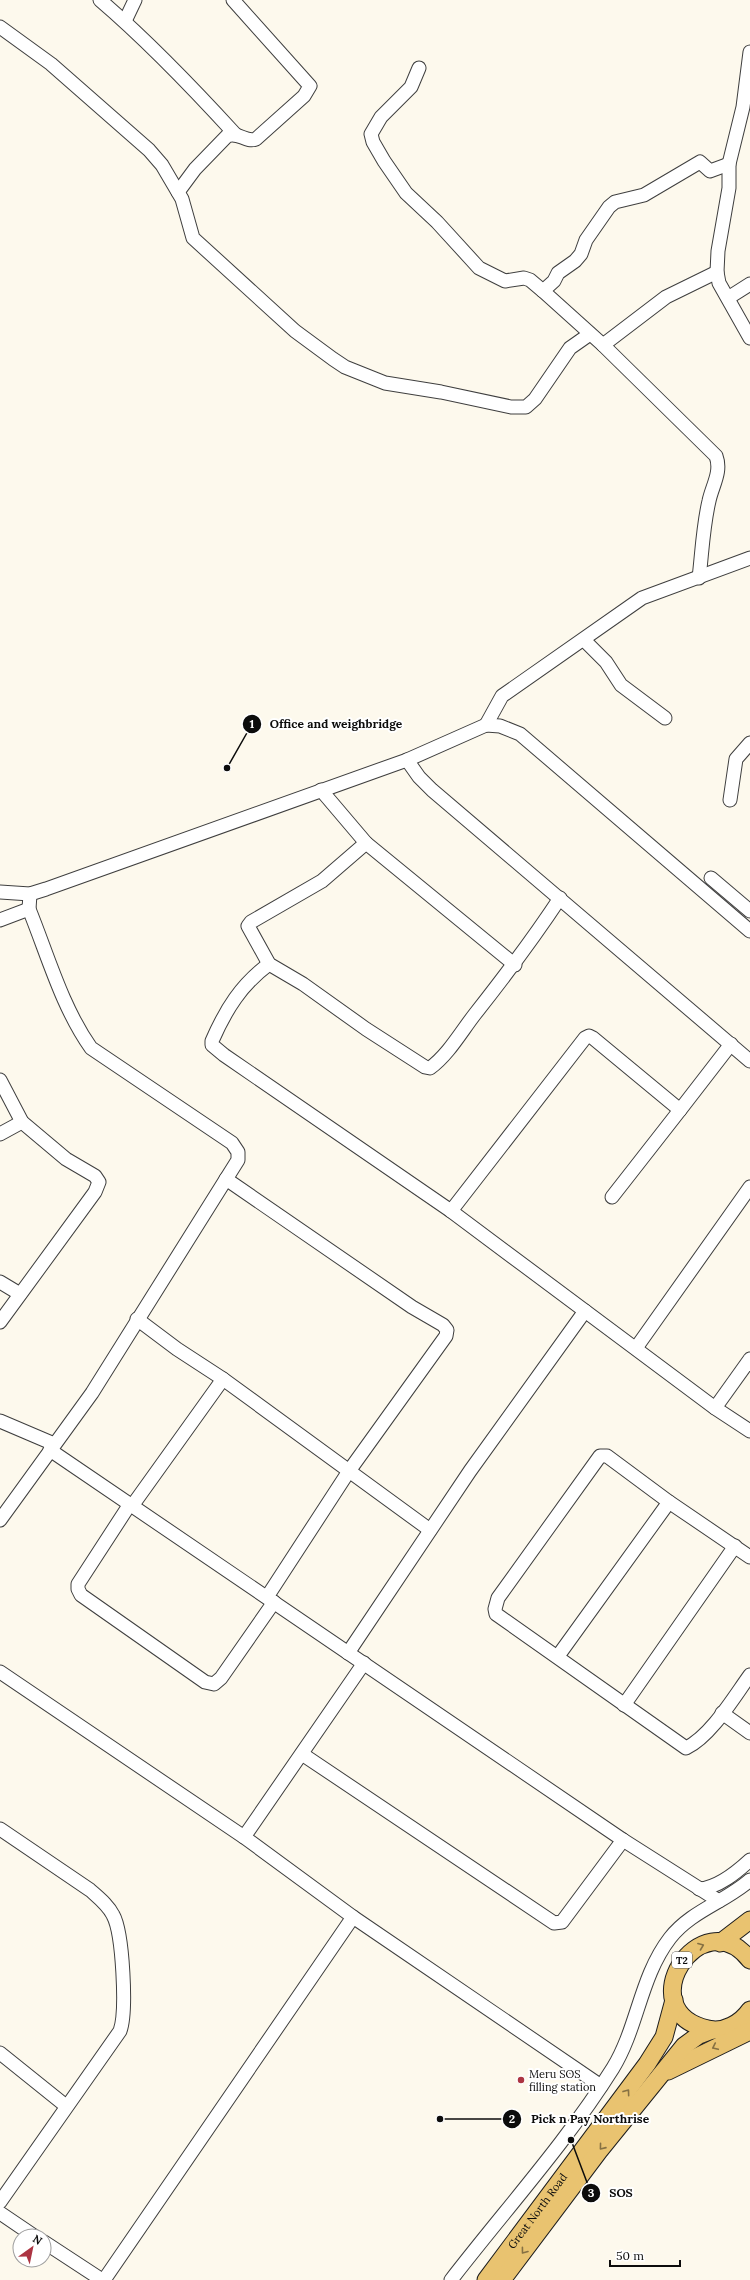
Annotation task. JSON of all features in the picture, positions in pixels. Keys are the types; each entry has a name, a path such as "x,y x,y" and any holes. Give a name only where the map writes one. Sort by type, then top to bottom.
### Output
{"main road":[{"name":"T2","path":"674,2000 673,1981 680,1962 689,1953 700,1946 720,1942 750,1920"},
{"path":"720,1942 736,1948 750,1960"},
{"path":"674,2000 686,2019 698,2026 712,2030"},
{"name":"Great North Road","path":"486,2280 647,2064 664,2037 674,2000"},
{"path":"662,2074 748,2019"},
{"name":"Great North Road","path":"502,2280 599,2151 684,2046 699,2035 748,2019"}],"street":[{"path":"100,0 125,21 234,134 252,140 256,139 304,96 310,86 233,0"},
{"path":"125,21 135,0"},
{"path":"0,28 57,69 149,150 162,165 178,192 187,214 189,229 193,238 202,248 316,348 345,367 385,383 441,392 511,407 526,407 535,399 570,348 590,334"},
{"path":"750,52 747,105 729,164 729,188 718,251 717,272 719,283 750,338"},
{"path":"419,68 411,87 382,117 373,130 373,142 406,194 437,222 479,268 505,281 524,278 530,280 603,345 716,456 719,464 718,472 708,502 699,578"},
{"path":"178,192 195,169 225,138 234,134"},
{"path":"543,291 554,281 558,273 575,261 581,254 586,240 609,207 615,202 644,195 700,162 710,170 729,164"},
{"path":"603,345 666,297 717,272"},
{"path":"728,298 750,284"},
{"path":"486,725 502,696 642,598 750,558"},
{"path":"584,640 606,662 621,685 665,718"},
{"path":"0,892 30,894 407,760 486,725 500,726 520,734 750,931"},
{"path":"730,800 736,759 750,743"},
{"path":"407,760 419,777 432,790 750,1061"},
{"path":"321,790 366,843 515,965"},
{"path":"366,843 322,881 251,922 248,926 269,964 303,984 379,1038 425,1068 430,1068 449,1048 515,965 560,898"},
{"path":"711,878 750,911"},
{"path":"0,1520 92,1393 238,1160 238,1152 232,1143 91,1048 78,1030 67,1006 29,909 30,894"},
{"path":"723,909 733,896"},
{"path":"0,920 29,909"},
{"path":"269,964 240,990 226,1011 212,1041 212,1045 224,1055 450,1211 715,1408 750,1432"},
{"path":"450,1211 589,1036 680,1110"},
{"path":"612,1197 731,1044"},
{"path":"0,1080 22,1122 66,1159 95,1176 99,1182 95,1192 0,1322"},
{"path":"0,1134 22,1122"},
{"path":"224,1379 131,1505 78,1584 80,1595 205,1682 214,1684 221,1678 349,1471 446,1336 447,1330 443,1325 412,1307 226,1179"},
{"path":"636,1348 750,1187"},
{"path":"0,1282 20,1294"},
{"path":"348,1653 430,1530 585,1311"},
{"path":"137,1319 224,1379 430,1530"},
{"path":"715,1408 750,1359"},
{"path":"0,1421 52,1447 131,1505 271,1599 364,1664 623,1840 719,1901"},
{"path":"750,1557 669,1502 608,1456 600,1456 502,1591 496,1604 496,1614 558,1656 624,1705 686,1748 699,1740 722,1713 750,1675"},
{"path":"558,1656 669,1502"},
{"path":"624,1705 734,1546"},
{"path":"244,1838 364,1664"},
{"path":"0,1672 244,1838 353,1917 601,2086"},
{"path":"722,1713 750,1734"},
{"path":"302,1754 554,1923 562,1922 623,1840"},
{"path":"0,1829 72,1877 104,1901 114,1916 119,1934 123,2023 120,2031 0,2202"},
{"path":"699,1889 705,1889 726,1879 750,1860"},
{"path":"451,2280 556,2146 601,2086 614,2066 638,2011 647,1978 670,1938 686,1921 719,1901 735,1894 750,1880"},
{"path":"52,2247 103,2280 353,1917"},
{"path":"0,2053 66,2106"},
{"path":"0,2213 22,2228"}],"place":[{"name":"Office and weighbridge","path":"227,768"},
{"name":"Meru SOS filling station","path":"521,2080"},
{"name":"Pick n Pay Northrise","path":"440,2119"},
{"name":"SOS","path":"571,2140"}]}
